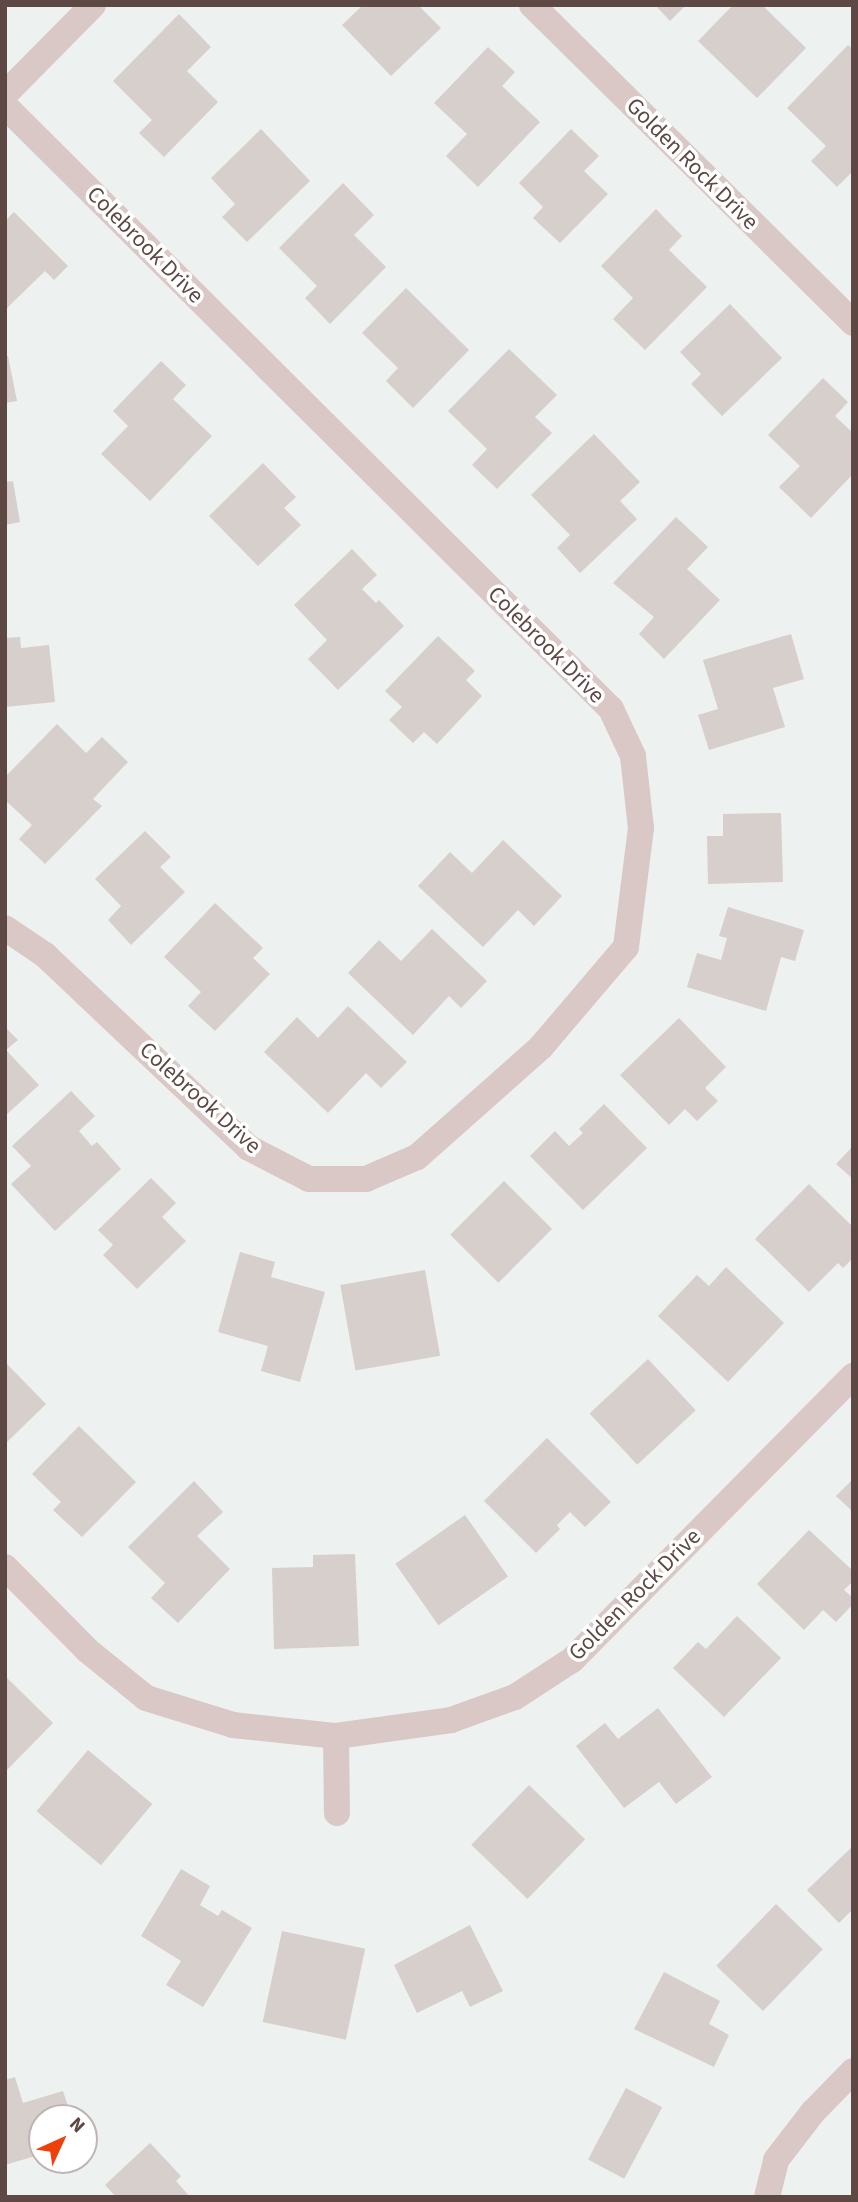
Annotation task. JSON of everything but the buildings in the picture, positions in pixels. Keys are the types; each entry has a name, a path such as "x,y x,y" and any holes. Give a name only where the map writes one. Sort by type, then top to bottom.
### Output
{"street":[{"path":"5,94 93,5"},
{"name":"Golden Rock Drive","path":"532,5 853,323"},
{"name":"Colebrook Drive","path":"5,106 611,709 633,756 641,828 626,947 541,1047 417,1157 366,1179 309,1179 248,1148 45,956 5,928"},
{"name":"Golden Rock Drive","path":"5,1567 87,1650 146,1698 233,1725 336,1736 451,1720 515,1697 572,1660 853,1376"},
{"path":"336,1736 337,1813"},
{"path":"767,2197 776,2160 813,2112 853,2071"}]}
